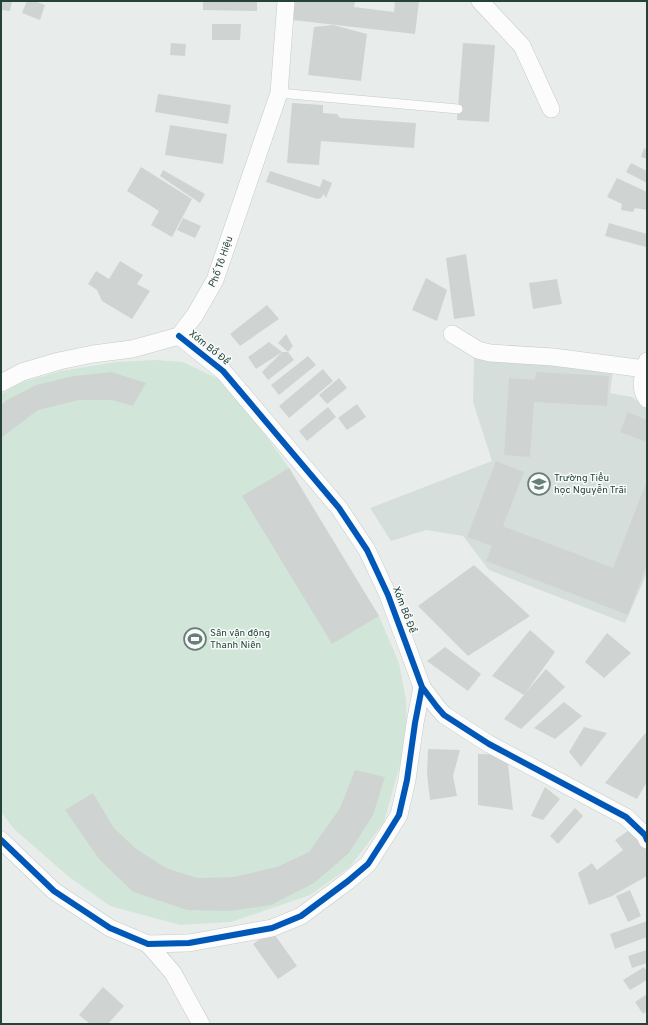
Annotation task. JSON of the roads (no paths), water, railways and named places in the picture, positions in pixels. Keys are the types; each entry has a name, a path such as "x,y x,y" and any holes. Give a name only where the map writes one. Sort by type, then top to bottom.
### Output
{"street":[{"name":"Phố Tô Hiệu","path":"179,336 195,314 215,280 279,93 286,1"},
{"path":"480,1 522,46 550,109"},
{"path":"452,334 478,350 490,353 646,365 642,386 644,395 647,399"},
{"path":"1,383 22,372 59,361 93,354 132,349 179,336"},
{"name":"Xóm Bồ Đề","path":"179,336 223,372 339,508 367,550 388,595 422,687 444,715 534,770 626,818 646,836"},
{"path":"1,840 54,891 110,928 148,944 189,943 272,928 301,916 325,900 368,864 399,815 407,780 414,723 422,687"},
{"path":"148,944 173,973 201,1024"}],"lane":[{"path":"279,93 458,109"}],"place":[{"name":"Trường Tiểu học Nguyễn Trãi","path":"539,484"},
{"name":"Sân vận động Thanh Niên","path":"195,639"}]}
